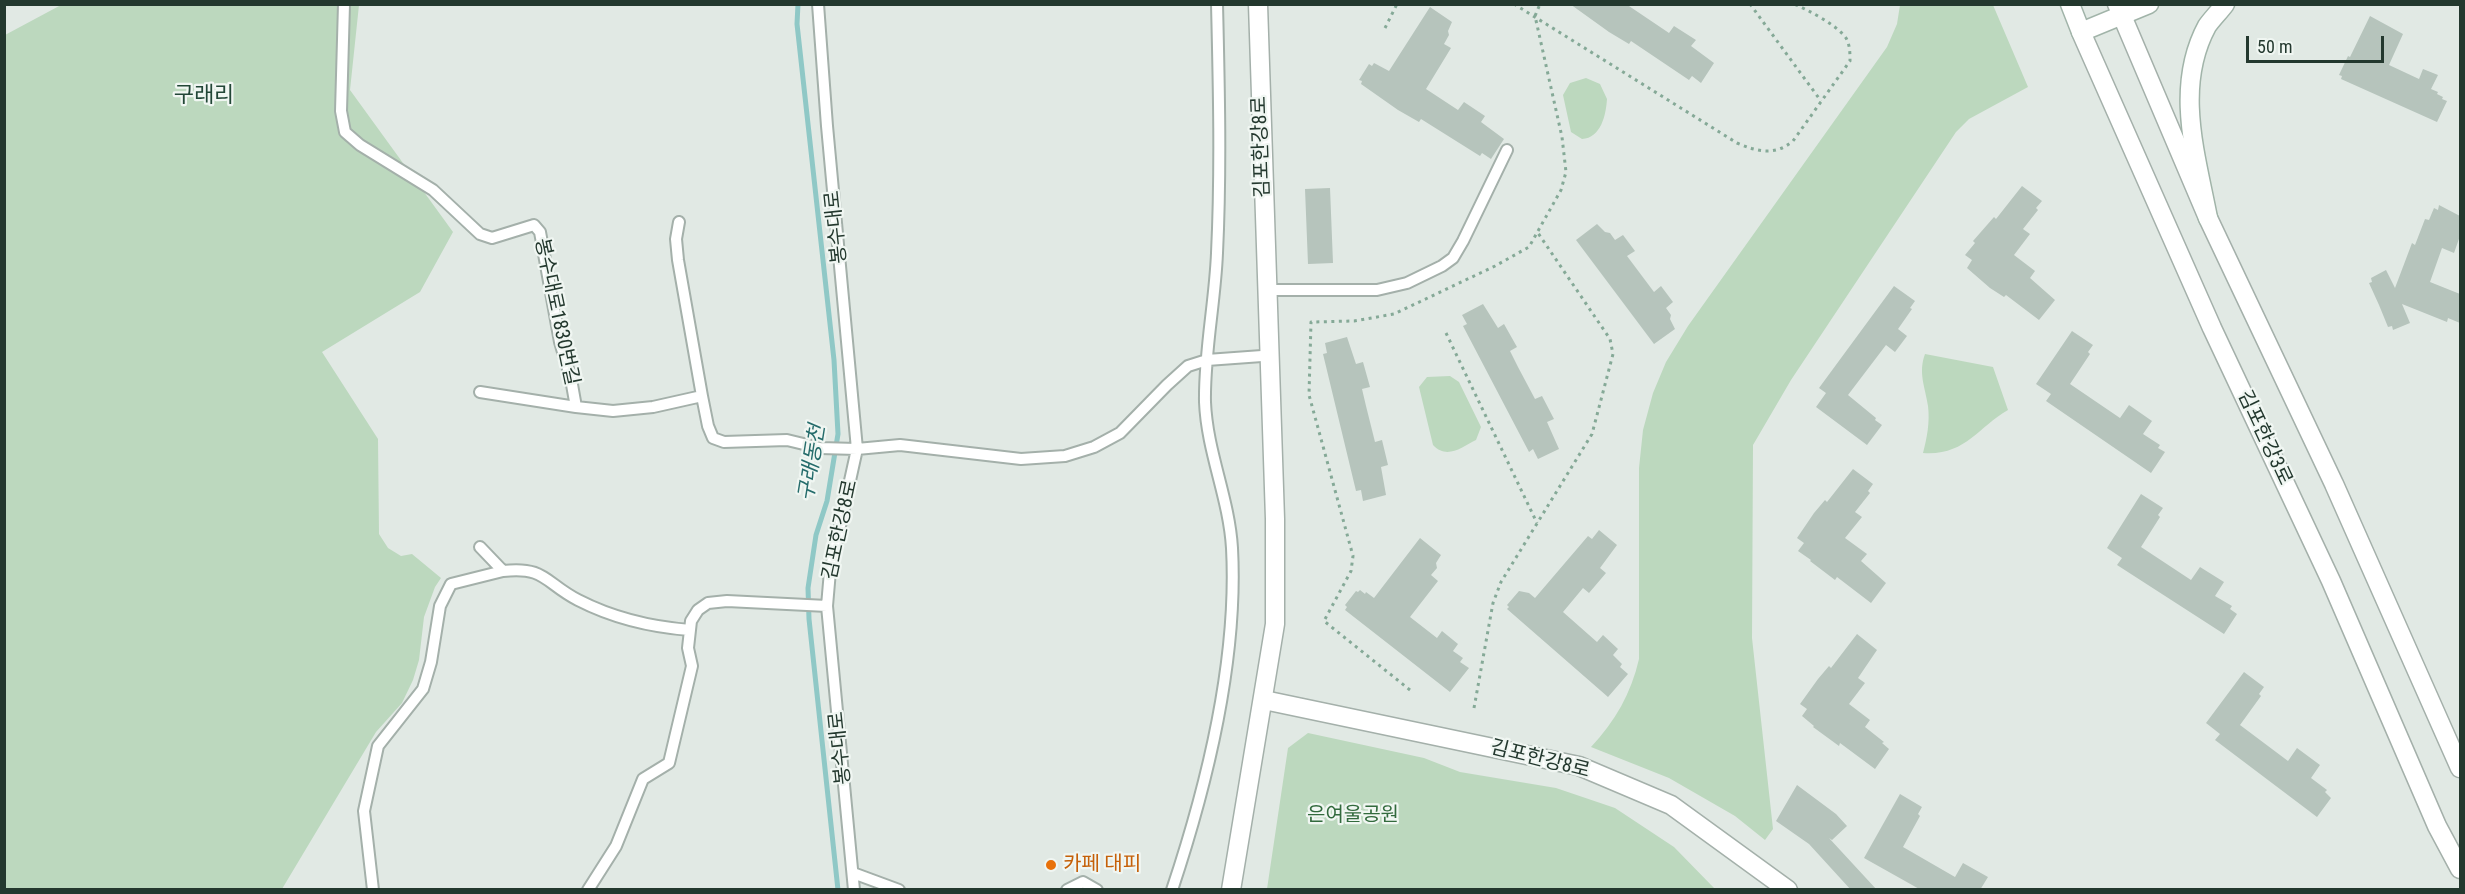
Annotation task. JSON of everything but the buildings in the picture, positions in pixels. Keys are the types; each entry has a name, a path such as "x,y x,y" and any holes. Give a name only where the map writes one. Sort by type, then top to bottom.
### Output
{"street":[{"name":"김포한강8로","path":"1231,890 1275,624 1273,472 1258,4"},
{"name":"김포한강3로","path":"2070,4 2212,328 2331,581 2437,826 2460,869"},
{"path":"2081,32 2119,10 2149,4"},
{"path":"2208,218 2190,121 2189,95 2194,60 2208,26 2225,4"},
{"path":"2119,10 2208,218 2358,537 2460,768"},
{"name":"김포한강8로","path":"1264,700 1267,615 1262,356 1266,290"},
{"name":"김포한강8로","path":"1264,700 1579,766 1671,805 1788,890"}],"lane":[{"name":"봉수대로1830번길","path":"344,4 341,111 345,132 360,145 433,190 480,234 492,238 534,225 540,232 576,407 480,392"},
{"name":"봉수대로","path":"818,4 857,449"},
{"path":"1172,890 1213,735 1232,630 1232,548 1225,498 1206,421 1207,360 1215,291 1220,187 1217,4"},
{"path":"1266,290 1377,290 1407,283 1442,266 1453,258 1507,150"},
{"path":"679,222 676,239 678,260 708,426 713,438 724,442 788,441 820,448 857,449 900,445 1021,459 1065,456 1094,447 1120,433 1188,366 1207,360 1262,356"},
{"path":"576,407 613,411 702,396"},
{"name":"김포한강8로","path":"690,630 690,621 698,610 708,603 727,601 822,606 857,449"},
{"path":"480,547 503,571"},
{"path":"373,890 364,811 378,746 423,689 431,662 440,606 451,584 503,571 524,569 542,575 578,600 637,624 690,630 688,648 692,666 669,763 643,779 615,846 588,890"},
{"name":"봉수대로","path":"822,606 855,890"},
{"path":"853,873 899,890"},
{"path":"1067,890 1083,882 1097,890"}],"path":[{"path":"1385,28 1397,4"},
{"path":"1514,4 1717,131 1750,149 1773,152 1793,141 1850,61 1850,50 1846,38 1836,29 1794,4"},
{"path":"1750,4 1821,101"},
{"path":"1474,708 1493,603 1501,582 1592,434 1614,354 1610,339 1538,233"},
{"path":"1311,322 1310,395 1353,556 1351,572 1324,621 1410,690"},
{"path":"1446,333 1537,523"}],"green space":[{"path":"61,5 359,5 350,90 453,232 420,292 322,352 378,439 379,534 388,548 401,556 412,554 441,578 435,587 424,617 419,660 402,703 376,732 282,889 5,890 5,35"},
{"path":"1900,5 1993,5 2028,87 1969,119 1956,132 1791,380 1753,445 1752,638 1773,829 1765,840 1735,816 1669,778 1591,747 1608,727 1621,706 1632,684 1639,659 1639,468 1643,430 1653,393 1666,362 1688,326 1887,47 1897,24"},
{"path":"1586,78 1600,84 1607,99 1604,118 1598,130 1594,135 1582,139 1571,132 1563,95 1570,83"},
{"path":"1925,354 1993,367 2008,410 1960,445 1937,453 1923,453 1929,418 1922,374"},
{"path":"1450,376 1459,382 1481,427 1476,440 1460,449 1444,452 1433,445 1419,387 1427,377"},
{"name":"은여울공원","path":"1308,733 1424,758 1460,772 1556,788 1615,808 1674,847 1715,889 1267,889 1288,748"}],"waterway":[{"name":"구래동천","path":"798,4 797,24 834,360 838,434 827,501 816,535 808,588 809,619 838,890"}],"place":[{"name":"카페 대피","path":"1051,865"}],"district":[{"name":"구래리","path":"204,96"}]}
